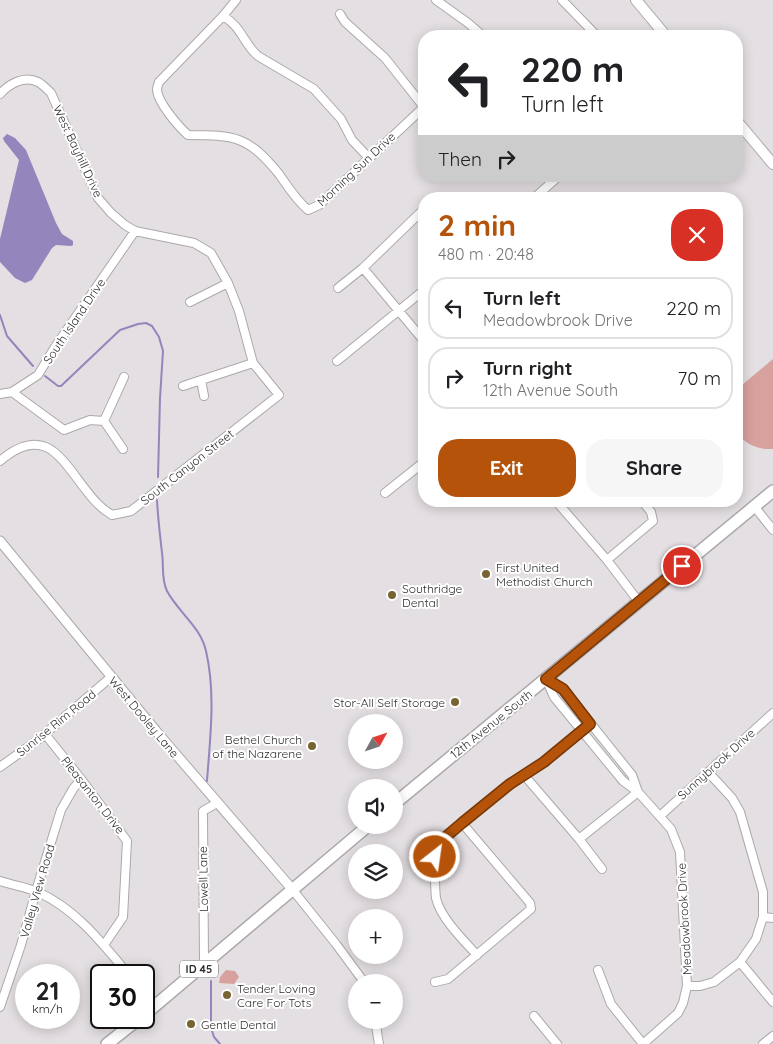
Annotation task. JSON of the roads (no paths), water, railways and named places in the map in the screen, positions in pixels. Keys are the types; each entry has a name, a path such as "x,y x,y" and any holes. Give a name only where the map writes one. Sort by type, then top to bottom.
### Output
{"main road":[{"path":"636,0 661,30"},
{"path":"743,128 773,164"},
{"name":"12th Avenue South","path":"403,797 773,490"},
{"name":"ID 45","path":"155,1007 358,834"},
{"path":"107,1044 126,1029"}],"street":[{"name":"Morning Sun Drive","path":"236,0 159,82 157,90 176,125 188,136 222,135 251,144 278,173 299,203 308,210 319,205 418,112"},
{"path":"436,0 477,30"},
{"path":"562,0 570,11 591,30"},
{"path":"340,14 345,22 385,58 418,99"},
{"path":"223,16 239,29 252,51 258,56 314,89 341,119 352,140 369,158"},
{"name":"West Bayhill Drive","path":"0,94 12,84 27,80 37,82 51,92 98,198 118,219 136,231 194,244 211,252 228,283 239,311 252,363 278,395"},
{"path":"541,192 552,182"},
{"path":"338,288 363,268 418,215"},
{"name":"South Island Drive","path":"0,394 12,392 38,375 55,347 136,231"},
{"path":"363,268 418,334"},
{"path":"190,302 228,283"},
{"path":"337,361 418,295"},
{"path":"183,386 252,363"},
{"path":"104,421 124,377"},
{"path":"201,380 204,396"},
{"path":"12,392 64,430 90,420 104,421"},
{"name":"South Canyon Street","path":"0,461 11,451 29,445 47,447 59,457 98,505 112,514 131,511 278,395"},
{"path":"104,421 123,449"},
{"path":"385,493 418,467"},
{"path":"754,506 773,530"},
{"path":"561,507 607,560 639,602"},
{"path":"607,560 653,521 652,512 647,507"},
{"name":"West Dooley Lane","path":"0,541 111,677 292,889"},
{"name":"Sunrise Rim Road","path":"0,767 45,734 111,677"},
{"name":"Meadowbrook Drive","path":"546,679 563,689 632,775 638,792"},
{"name":"Meadowbrook Drive","path":"546,679 554,697 623,781 638,792 671,830 680,852 687,986 683,1003 678,1013 643,1044"},
{"name":"Sunnybrook Drive","path":"660,816 773,713"},
{"path":"477,955 439,908 436,897 435,862 438,848 442,840 462,823 524,774 544,762 590,724"},
{"name":"Pleasanton Drive","path":"45,734 127,841 123,917 104,945"},
{"path":"687,986 700,986 714,982 740,962 756,939 763,916 763,892 740,812 732,798 708,772"},
{"path":"524,774 602,869"},
{"name":"Valley View Road","path":"0,1007 21,946 61,810 81,779"},
{"path":"579,839 638,792"},
{"name":"Lowell Lane","path":"204,964 203,810 218,803"},
{"path":"435,982 448,979 531,909 530,903 462,823"},
{"path":"0,881 36,891 68,909 84,923 120,964"},
{"path":"292,889 358,974"},
{"path":"763,916 773,918"},
{"path":"740,962 773,1002"},
{"path":"598,970 611,1004 643,1044"},
{"path":"534,1016 557,1044"},
{"path":"377,1029 380,1044"},
{"path":"763,1044 773,1036"}],"waterway":[{"path":"0,315 7,336 33,366"},
{"path":"45,376 58,386 61,386 120,330 138,324 146,323 152,326 159,337 163,351 158,477"},
{"path":"157,500 165,586 172,599 199,634 206,651 209,667 212,700 207,781"},
{"path":"211,981 211,1028 214,1037 220,1044"}],"place":[{"name":"First United Methodist Church","path":"486,574"},
{"name":"Southridge Dental","path":"392,595"},
{"name":"Stor-All Self Storage","path":"455,702"},
{"name":"Bethel Church of the Nazarene","path":"312,746"},
{"name":"Tender Loving Care For Tots","path":"227,995"},
{"name":"Gentle Dental","path":"191,1024"}]}
